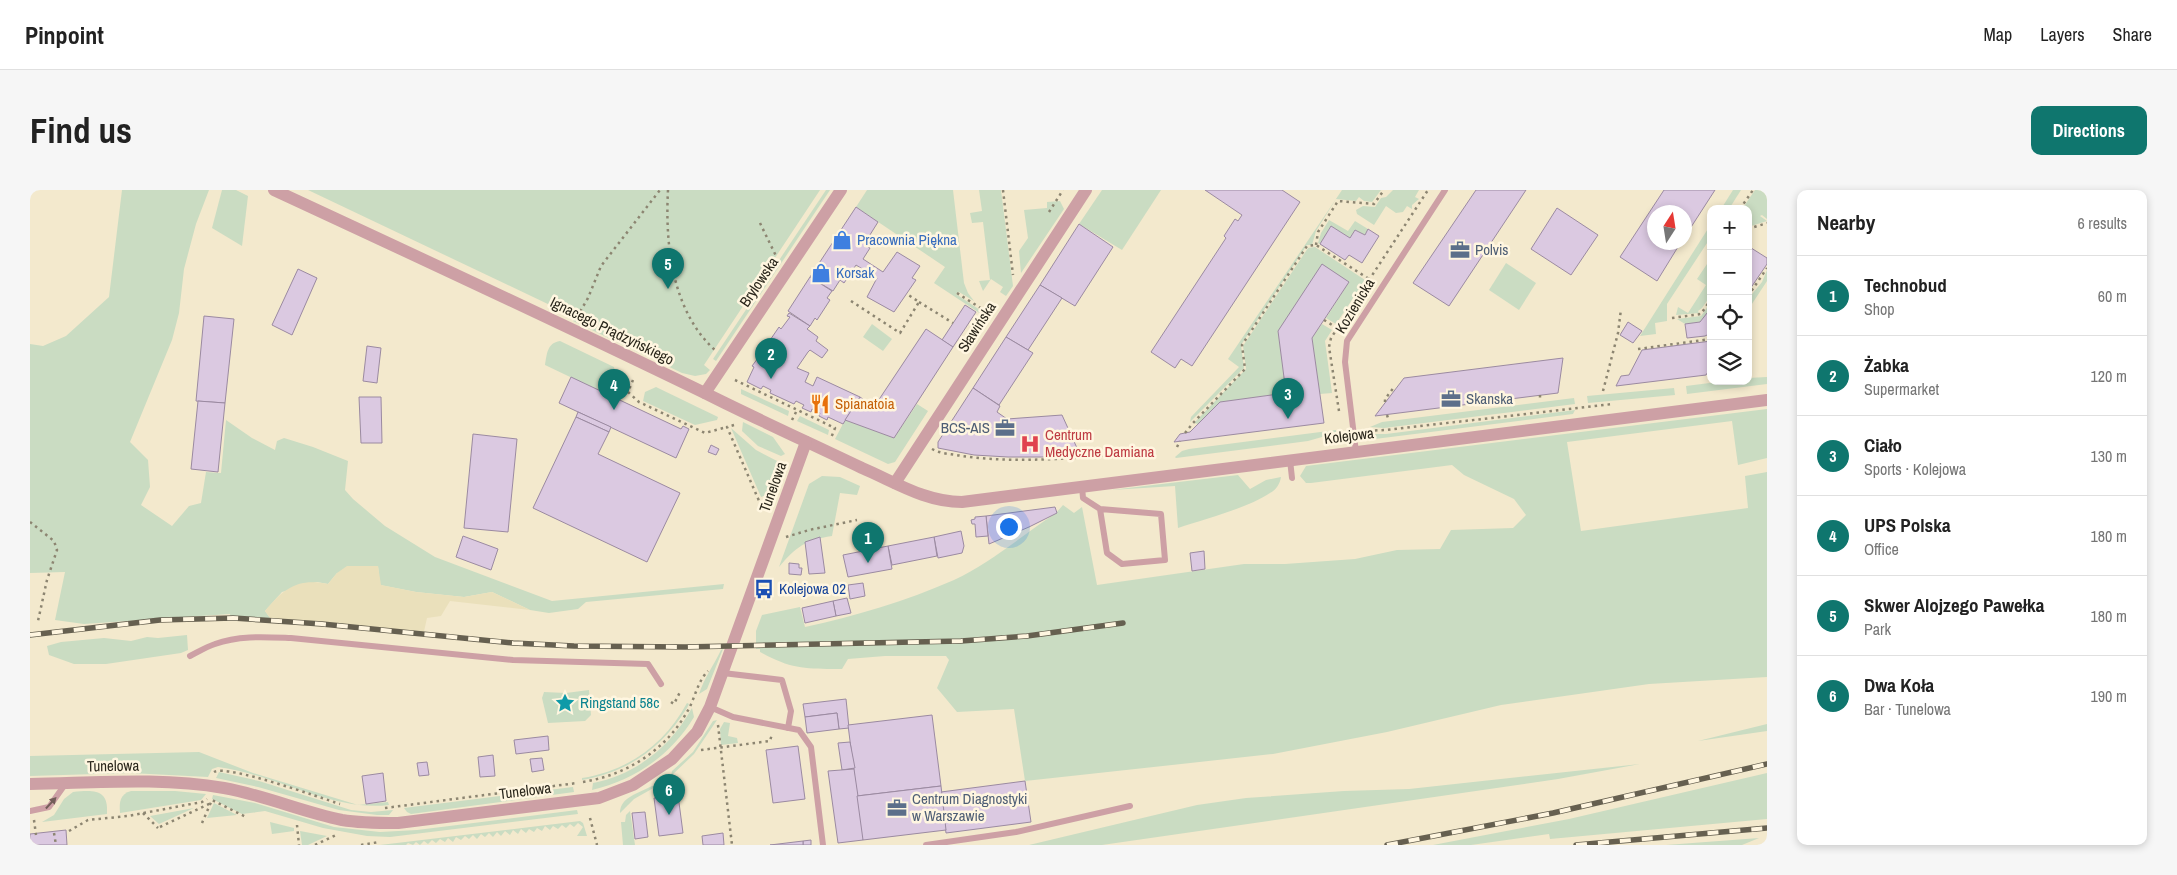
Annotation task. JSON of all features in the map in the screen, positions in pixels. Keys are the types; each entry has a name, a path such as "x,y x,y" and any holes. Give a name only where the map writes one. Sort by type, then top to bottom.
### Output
{"street":[{"name":"Ignacego Prądzyńskiego","path":"274,190 806,442 935,500"},
{"name":"Brylowska","path":"705,393 841,190"},
{"name":"Sławińska","path":"895,483 1086,190"},
{"name":"Kolejowa","path":"935,500 962,502 1767,400"},
{"name":"Tunelowa","path":"30,784 153,782 200,784 256,794 343,820 375,823 408,822 589,800 612,794 643,780 672,759 697,732 710,707 723,673 806,442"}],"lane":[{"name":"Kozienicka","path":"1356,452 1345,362 1347,341 1444,190"},
{"path":"1290,460 1292,478"},
{"path":"1082,486 1083,498 1100,509 1161,514 1165,560 1122,564 1107,553 1100,509"},
{"path":"190,656 216,644 236,638 291,638 513,660 648,664 661,684"},
{"path":"723,673 782,680 791,711 788,728"},
{"path":"710,707 733,717 799,730 811,747 823,845"},
{"path":"30,811 49,807 66,783"},
{"path":"926,845 1016,832 1130,806"}],"path":[{"path":"573,321 580,314 601,266 660,190"},
{"path":"668,190 670,257 678,288 694,326 716,351"},
{"path":"1003,190 1012,265"},
{"path":"1049,212 1063,190"},
{"path":"1316,245 1318,232 1338,201 1374,204 1384,190"},
{"path":"1185,433 1193,422 1245,369 1242,345 1307,246 1316,245 1369,279 1428,190"},
{"path":"1743,205 1753,190"},
{"path":"760,223 777,258"},
{"path":"1752,229 1767,223"},
{"path":"1748,295 1767,268"},
{"path":"957,293 994,316"},
{"path":"906,294 953,323"},
{"path":"851,301 900,333 919,302"},
{"path":"1672,318 1701,314 1707,305"},
{"path":"1603,391 1618,333 1620,309"},
{"path":"1324,320 1337,328"},
{"path":"1638,349 1707,340"},
{"path":"633,380 628,392 639,402 705,433 734,426"},
{"path":"734,380 836,428 830,440"},
{"path":"1386,402 1385,399 1395,386"},
{"path":"1318,442 1353,432 1386,430 1621,403"},
{"path":"792,421 797,410"},
{"path":"727,427 763,510"},
{"path":"1176,447 1180,441"},
{"path":"930,448 940,452 1008,460 1058,460 1112,455"},
{"path":"783,538 809,530 858,520"},
{"path":"30,522 54,541 58,550 47,580 38,620"},
{"path":"583,782 601,779 625,770 659,748 687,713 702,678 710,668"},
{"path":"671,702 674,704 680,692"},
{"path":"718,725 732,845"},
{"path":"701,750 770,741 776,725"},
{"path":"213,775 218,770 234,772 345,806"},
{"path":"380,808 577,783"},
{"path":"69,831 88,820 202,802 207,799 209,794"},
{"path":"142,812 159,828 211,803 212,800 246,818"},
{"path":"202,823 211,803"},
{"path":"590,818 597,845"},
{"path":"297,825 299,845"},
{"path":"54,833 56,845"},
{"path":"315,845 338,834"},
{"path":"361,845 379,842"}],"green space":[{"path":"122,190 209,190 196,224 184,269 179,313 172,340 130,442 148,460 150,487 141,505 172,526 189,506 201,503 206,472 221,473 226,420 252,438 275,450 277,441 284,438 348,461 345,490 385,526 435,557 552,601 724,584 723,589 586,602 578,609 549,613 530,610 492,592 464,597 416,592 380,585 378,566 337,573 328,584 317,582 282,592 265,611 273,622 231,620 230,614 84,624 55,620 65,572 30,573 30,344 43,346 66,336 109,297"},
{"path":"222,190 236,190 248,196 242,246 212,228"},
{"path":"308,190 820,190 704,365 710,370 706,374 695,376 682,373 573,321 573,316"},
{"path":"826,190 830,190 716,361 713,359"},
{"path":"867,190 953,190 964,283 974,301 959,292 956,294 986,314 984,316 934,283 945,267 856,207"},
{"path":"979,190 1001,190 1013,286 1006,296 1000,292 1003,287 991,279 983,291 979,281 990,280 983,222 972,223 970,213 982,211"},
{"path":"1102,190 1161,190 1122,250 1079,224"},
{"path":"1342,190 1381,190 1372,202 1364,201 1359,197 1356,201 1336,199 1316,231 1312,245 1307,245 1241,345 1244,368 1190,422 1191,417 1239,367 1228,359"},
{"path":"1393,190 1419,190 1415,197 1419,199 1412,205 1412,209 1407,206 1403,212 1396,213 1386,206 1374,225 1357,214 1356,210 1363,206 1375,207 1381,198 1386,197"},
{"path":"1733,190 1741,190 1732,205 1724,205"},
{"path":"1755,190 1767,190 1767,219 1762,215 1760,216 1767,221 1752,226 1752,205 1745,205"},
{"path":"1060,201 1064,209 1021,273 1019,251 1028,238 1024,210 1047,208 1047,202"},
{"path":"1329,220 1348,231 1355,221 1368,229 1365,235 1355,230 1350,238 1331,226 1320,244 1318,243 1321,233"},
{"path":"1707,230 1707,243 1667,304 1667,321 1655,323 1656,334 1640,336"},
{"path":"1315,247 1365,280 1336,324 1326,318 1349,282 1326,267 1278,331 1286,393 1221,402 1198,424 1194,423 1246,369 1243,346 1308,248"},
{"path":"1506,263 1536,283 1519,310 1489,290"},
{"path":"1707,264 1707,301 1698,311 1699,313 1676,315 1678,307 1688,313 1706,285 1697,279"},
{"path":"1767,270 1767,281 1752,304 1752,294 1762,282"},
{"path":"1707,308 1707,313 1700,322 1685,324 1677,319 1701,316"},
{"path":"872,324 892,339 883,351 863,337"},
{"path":"1322,324 1332,330 1325,341 1332,393 1320,394 1312,338"},
{"path":"560,341 614,367 617,381 610,396 545,365 550,347 552,344"},
{"path":"1767,377 1767,384 1687,394 1686,386 1707,383 1707,385 1752,385 1752,378"},
{"path":"656,387 718,417 717,420 695,425 643,401 645,392"},
{"path":"1674,388 1675,395 1588,403 1587,396"},
{"path":"741,389 789,411 788,416 741,394"},
{"path":"1574,398 1575,404 1384,428 1370,427 1382,422"},
{"path":"917,404 928,411 895,462 888,464 835,439 845,420 894,438"},
{"path":"1767,409 1767,458 1738,465 1732,421 1567,442 1581,531 1748,508 1745,476 1767,472 1767,677 1649,684 1501,705 1387,732 1273,754 1025,781 1014,709 957,712 937,688 949,660 946,656 885,656 848,659 842,669 819,669 781,662 760,652 760,649 756,649 756,631 762,615 800,607 805,627 862,613 918,595 954,580 980,565 1056,513 1063,505 1074,513 1082,507 1097,585 1244,564 1285,564 1355,559 1397,550 1440,549 1451,530 1513,528 1526,515 1514,499 1464,475 1452,465 1311,483 1306,483 1300,476 1306,466"},
{"path":"1575,410 1573,414 1367,440 1362,434 1386,434"},
{"path":"800,416 829,430 828,435 797,421"},
{"path":"743,422 773,437 785,454 781,456 758,446 742,431"},
{"path":"731,428 756,450 779,462 784,469 776,486 769,493 761,497"},
{"path":"1336,430 1336,433 1308,441 1175,457 1182,451 1189,449"},
{"path":"1238,475 1250,489 1266,480 1281,477 1280,482 1272,492 1250,504 1178,528 1175,486 1111,490"},
{"path":"822,476 840,477 860,486 857,495 840,493 832,536 808,542 796,549 779,567 809,484"},
{"path":"187,635 188,650 181,653 106,664 74,664 49,655 47,646 61,642 104,638 131,641 147,637 158,638"},
{"path":"723,649 707,689 699,694 706,677"},
{"path":"589,690 591,715 585,721 548,723 542,698 544,692 566,693"},
{"path":"687,703 689,704 687,708 667,735 642,756 614,771 582,780 582,778 615,769 644,753 668,731"},
{"path":"692,708 694,717 685,731 663,754 637,773 608,786 592,790 593,783 624,773 651,757 674,735"},
{"path":"717,720 694,754 671,776 672,771 693,752 713,721"},
{"path":"724,722 730,723 728,736 737,738 738,743 721,745 720,729"},
{"path":"1767,724 1767,731 1698,741"},
{"path":"199,752 253,773 355,804 325,798 261,777 218,767 212,769 208,777 130,773 30,776 30,756"},
{"path":"1640,764 1558,779 1102,845 1029,845 1197,805 1246,798 1344,791 1409,789"},
{"path":"219,772 259,781 351,810 371,812 393,810 389,815 377,815 339,810 258,787 216,778"},
{"path":"1767,773 1767,819 1550,839 1549,834 1471,845 1433,845 1569,819"},
{"path":"652,786 657,786 634,799 620,813 623,803 627,799"},
{"path":"573,787 574,792 411,814 404,808"},
{"path":"94,791 99,793 105,800 107,814 42,822 54,815 64,799 73,792"},
{"path":"131,791 175,791 206,794 201,800 120,813 122,796"},
{"path":"213,795 255,803 334,827 380,832 417,830 577,810 578,814 390,837 367,836 323,828 265,811 242,814 212,799"},
{"path":"388,802 389,805 368,806 360,805"},
{"path":"214,803 237,815 207,818"},
{"path":"194,808 159,824 150,816"},
{"path":"630,811 635,845 623,845 621,822 625,822 626,815"},
{"path":"580,821 583,823 587,836 577,836 583,827 578,823 574,827 570,824 566,828 562,825 558,829 553,826 550,830 545,826 542,831 537,828 534,832 529,829 526,833 521,829 518,834 513,830 510,835 505,831 501,836 497,832 493,837 489,833 485,837 481,834 477,839 473,835 469,839 465,836 461,840 456,837 453,842 448,838 445,842 440,839 436,843 432,840 428,844 424,841 420,845 416,842 413,845 408,843 406,845 380,845"},
{"path":"270,822 294,828 294,831 272,834"},
{"path":"300,831 327,836 308,845 302,845"},
{"path":"1759,838 1742,845 1666,845"}],"sand":[{"path":"347,566 378,566 381,585 416,592 464,597 492,592 530,610 450,601 441,616 427,618 423,636 273,622 265,611 279,596 292,587 308,582 328,584 337,573"}],"building":[{"path":"1205,190 1282,190 1300,202 1192,366 1181,359 1175,368 1151,352 1226,238 1224,236 1235,219 1238,221 1242,215"},
{"path":"1476,190 1526,190 1449,306 1413,283"},
{"path":"1664,190 1715,190 1692,226 1692,205 1654,205"},
{"path":"856,207 878,222 868,238 872,241 863,259 883,272 897,252 920,266 912,278 916,280 894,312 867,297 877,278 856,265 844,283 840,280 833,291 810,277"},
{"path":"1557,208 1598,235 1571,275 1531,249"},
{"path":"1647,216 1647,250 1676,250 1657,281 1620,257"},
{"path":"1079,224 1113,247 1075,306 1040,285"},
{"path":"1331,226 1350,238 1355,230 1365,235 1368,229 1379,236 1362,263 1349,255 1345,260 1320,244"},
{"path":"1752,249 1767,258 1767,264 1752,286"},
{"path":"1322,264 1349,282 1312,338 1324,423 1174,442 1180,434 1190,432 1220,402 1286,393 1278,331"},
{"path":"298,269 317,278 292,335 272,325"},
{"path":"810,277 832,291 827,298 830,300 817,320 815,318 810,326 788,311"},
{"path":"1040,285 1062,298 1028,350 1006,337"},
{"path":"965,305 976,312 953,347 942,340"},
{"path":"789,313 810,326 807,329 818,337 816,341 828,350 822,358 810,350 808,352 797,368 809,373 805,382 813,386 817,377 860,397 843,424 828,417 827,420 819,416 820,413 812,409 811,412 802,408 804,405 796,401 794,404 770,393 771,390 763,386 761,389 747,382 754,367 752,366 761,354 764,356 769,348 766,346 779,327 781,329 790,317 787,316"},
{"path":"1707,313 1707,335 1687,338 1685,324 1700,322"},
{"path":"204,316 234,319 225,403 196,401"},
{"path":"1628,322 1642,331 1633,343 1620,335"},
{"path":"926,329 953,347 894,438 845,420 860,397 874,407"},
{"path":"1006,337 1033,353 999,405 973,388"},
{"path":"1707,342 1707,373 1616,386 1621,376 1629,375 1642,350"},
{"path":"367,346 381,348 377,383 363,381"},
{"path":"1563,358 1558,393 1375,416 1404,378"},
{"path":"571,377 681,429 683,426 689,429 676,458 559,403"},
{"path":"973,388 1000,406 997,412 1007,419 1062,415 1077,448 1077,454 1049,457 1008,457 974,455 938,448 938,442"},
{"path":"359,397 381,397 382,443 361,443"},
{"path":"198,401 225,403 218,472 191,469"},
{"path":"578,412 611,427 609,432 576,417"},
{"path":"576,417 609,432 598,454 680,493 647,562 533,508"},
{"path":"473,434 517,439 508,532 464,528"},
{"path":"711,445 719,449 716,455 708,452"},
{"path":"1055,507 1057,513 989,544 986,516"},
{"path":"986,516 988,536 976,537 975,524 972,524 971,520 975,519 975,517"},
{"path":"961,531 964,546 962,553 938,558 934,537"},
{"path":"463,536 498,549 491,570 456,557"},
{"path":"820,537 825,573 809,574 805,542"},
{"path":"934,537 937,556 892,565 888,546"},
{"path":"888,546 892,569 848,577 843,555"},
{"path":"1204,551 1205,569 1192,571 1190,553"},
{"path":"789,563 799,564 799,568 802,568 801,575 789,574"},
{"path":"863,583 865,596 850,599 848,585"},
{"path":"847,598 851,613 836,616 833,601"},
{"path":"833,601 836,616 805,623 802,608"},
{"path":"846,699 849,728 839,729 837,713 805,717 803,704"},
{"path":"837,713 839,729 807,733 805,717"},
{"path":"932,715 941,786 857,796 848,725"},
{"path":"548,736 549,750 516,754 514,740"},
{"path":"850,742 855,768 842,770 838,743"},
{"path":"798,746 805,799 773,803 766,750"},
{"path":"493,755 495,776 480,777 478,757"},
{"path":"542,758 544,770 532,772 530,759"},
{"path":"427,762 429,775 419,776 417,763"},
{"path":"854,769 864,837 863,840 838,843 828,771"},
{"path":"383,773 386,801 366,804 362,776"},
{"path":"1025,781 1031,822 946,833 941,792"},
{"path":"941,786 946,830 863,840 857,796"},
{"path":"678,795 683,833 659,836 654,798"},
{"path":"645,812 648,837 635,839 632,813"},
{"path":"66,830 67,845 30,845 30,834"},
{"path":"723,833 724,845 703,845 702,836"},
{"path":"811,840 811,845 803,845 803,841"},
{"path":"803,841 803,845 770,845"}],"railway":[{"path":"30,635 160,620 233,618 322,624 513,643 574,646 685,647 961,641 1027,636 1123,623"},
{"path":"1387,845 1553,813 1767,764"},
{"path":"1576,845 1767,828"}],"place":[{"name":"Pracownia Piękna","path":"842,240"},
{"name":"Polvis","path":"1460,250"},
{"name":"Korsak","path":"821,273"},
{"name":"Skwer Alojzego Pawełka","path":"668,289"},
{"name":"Żabka","path":"771,379"},
{"name":"Skanska","path":"1451,399"},
{"name":"Spianatoia","path":"820,404"},
{"name":"UPS Polska","path":"614,410"},
{"name":"Ciało","path":"1288,419"},
{"name":"BCS-AIS","path":"1005,428"},
{"name":"Centrum Medyczne Damiana","path":"1030,444"},
{"name":"Technobud","path":"868,563"},
{"name":"Kolejowa 02","path":"764,589"},
{"name":"Ringstand 58c","path":"565,703"},
{"name":"Centrum Diagnostyki w Warszawie","path":"897,808"},
{"name":"Dwa Koła","path":"669,815"}]}
